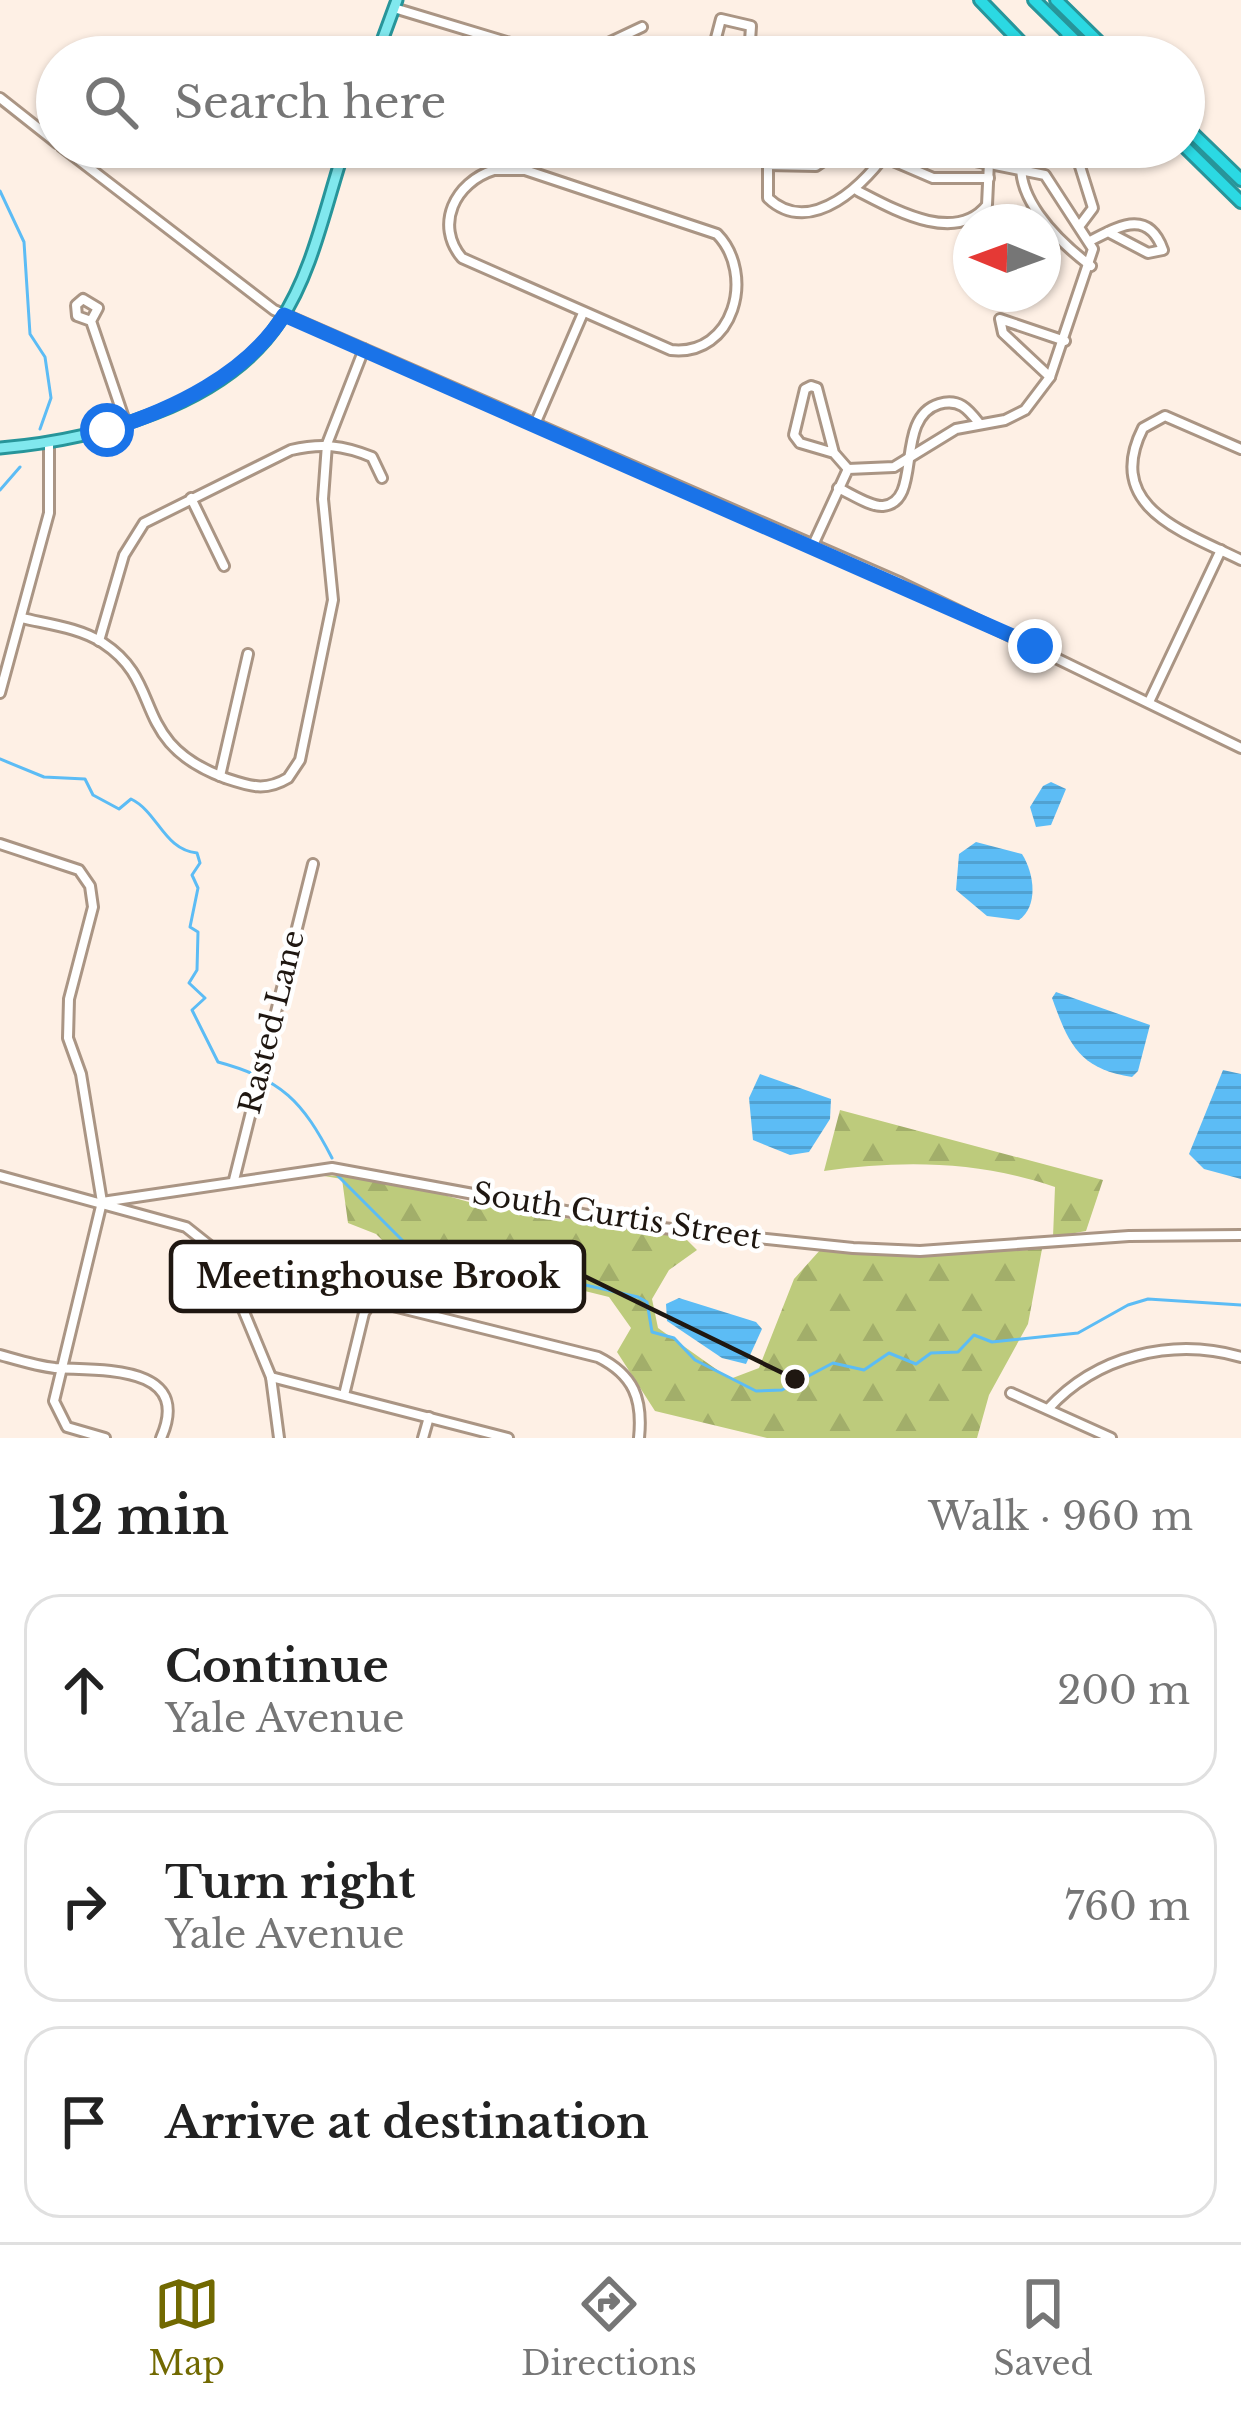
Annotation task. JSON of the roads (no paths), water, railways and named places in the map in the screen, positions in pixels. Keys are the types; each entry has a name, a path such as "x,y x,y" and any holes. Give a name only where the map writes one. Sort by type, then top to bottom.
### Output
{"highway":[{"path":"980,0 1015,36"},
{"path":"1034,0 1070,36"},
{"path":"1056,0 1093,36"},
{"path":"1050,16 1062,36"},
{"path":"1205,145 1241,180"},
{"path":"1204,168 1241,202"}],"main road":[{"path":"384,36 395,4"},
{"path":"0,448 49,444 126,424 224,373 267,338 284,315 337,168"}],"street":[{"path":"395,4 492,36"},
{"path":"717,36 721,19 751,26 750,36"},
{"path":"623,36 642,27"},
{"path":"0,98 36,127"},
{"path":"88,168 250,295 284,315 813,545 1241,748"},
{"path":"768,168 769,198 783,208 812,209 859,191 876,168"},
{"path":"910,168 933,178 988,178"},
{"path":"859,191 908,216 954,221 982,212 987,168"},
{"path":"848,469 895,467 956,429 1025,410 1050,377 1091,266 1090,241 1045,175 1020,168"},
{"path":"1020,168 1041,219 1091,266"},
{"path":"1081,168 1094,208 1081,224"},
{"path":"494,170 525,170 708,228 737,262 739,288 729,315 718,335 701,347 670,350 584,313 462,258 448,230 453,206 466,185 494,170"},
{"path":"1090,241 1108,232 1130,221 1149,228 1163,250 1148,253 1108,232"},
{"path":"536,422 584,313"},
{"path":"1050,377 1003,333 1000,319 1065,341"},
{"path":"91,321 126,424"},
{"path":"22,618 99,640 133,673 156,729 180,757 250,787 272,786 288,778 300,760 333,600 323,499 327,444 364,349"},
{"path":"834,453 800,443 794,435 805,389 812,386 817,388 834,453 848,469"},
{"path":"838,488 879,507 888,505 905,485 920,417 934,405 966,406 979,423"},
{"path":"1241,449 1166,416 1143,428 1130,461 1132,482 1144,502 1171,524 1241,560"},
{"path":"0,692 49,513 49,444"},
{"path":"99,640 129,543 144,524 291,450 327,444 372,457 382,478"},
{"path":"813,545 848,469"},
{"path":"191,499 224,566"},
{"path":"1149,703 1221,550"},
{"path":"220,776 248,654"},
{"path":"0,844 80,870 90,886 93,908 69,999 68,1038 81,1074 102,1202 53,1401 58,1417 80,1434 105,1438"},
{"name":"Rasted Lane","path":"234,1180 314,864"},
{"name":"South Curtis Street","path":"0,1176 102,1202 234,1180 348,1168 498,1202 653,1227 853,1248 920,1251 1129,1236 1241,1235"},
{"path":"102,1202 186,1227 212,1244 271,1377 279,1438"},
{"path":"344,1396 364,1312 370,1304 381,1303 598,1358 617,1367 638,1398 639,1438"},
{"path":"1048,1409 1065,1390 1116,1360 1189,1349 1241,1357"},
{"path":"0,1355 61,1368 134,1372 149,1378 165,1408 160,1438"},
{"path":"271,1377 508,1438"},
{"path":"1011,1393 1111,1438"},
{"path":"423,1438 429,1417"}],"water":[{"path":"1051,782 1066,789 1051,825 1036,827 1030,807"},
{"path":"976,842 1022,854 1032,888 1030,906 1019,920 987,916 956,890 959,854"},
{"path":"1056,992 1150,1025 1138,1071 1132,1077 1099,1067 1078,1051 1052,998"},
{"path":"1223,1070 1241,1074 1241,1179 1204,1169 1189,1154"},
{"path":"760,1074 831,1099 830,1119 809,1152 790,1155 753,1140 749,1098"},
{"path":"679,1298 756,1322 762,1329 746,1364 722,1358 667,1321 666,1304"}],"waterway":[{"path":"0,191 24,242 30,334 45,357 51,398 40,429"},
{"path":"0,490 20,467"},
{"path":"0,759 44,777 85,779 93,795 119,809 131,799 177,845 197,853 200,863 192,875 198,888 190,927 198,932 197,970 189,983 205,998 192,1010 218,1062 259,1076 288,1095 332,1158"},
{"path":"338,1176 406,1244 638,1297 647,1302 652,1332 674,1338 695,1360 756,1391 782,1390 833,1363 864,1370 889,1353 916,1364 931,1353 958,1352 974,1335 992,1342 1078,1333 1148,1299 1241,1305"}],"place":[{"name":"Meetinghouse Brook","path":"795,1379"}]}
